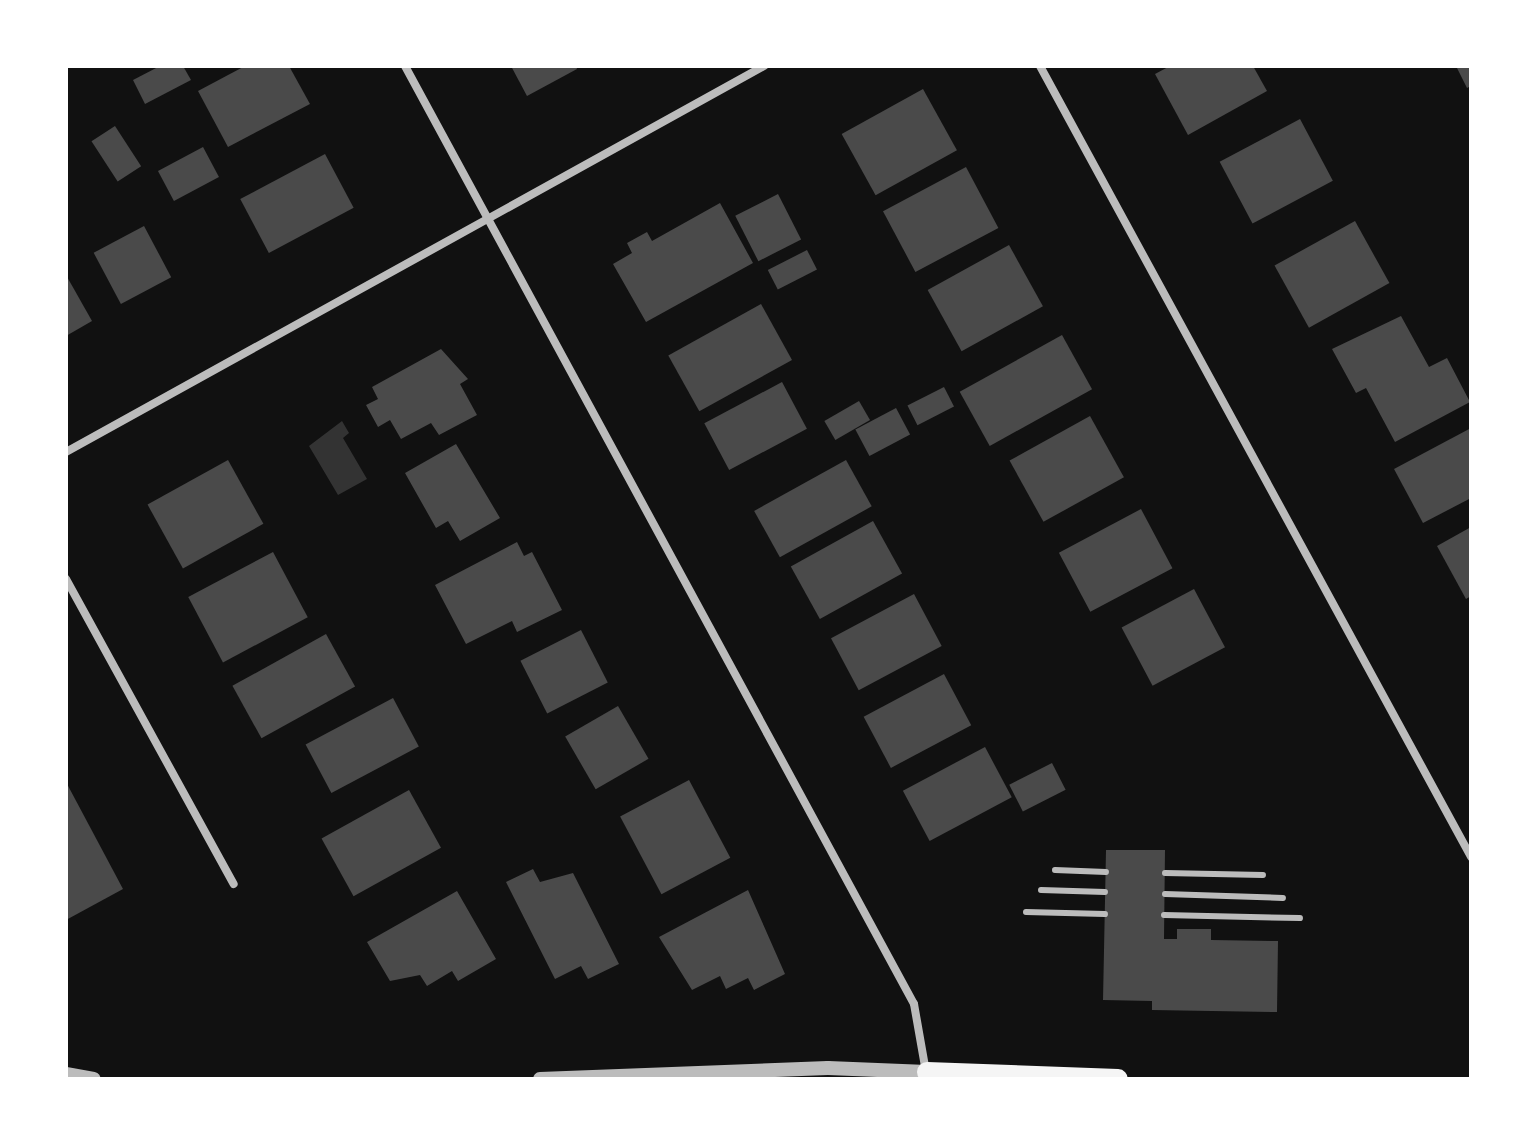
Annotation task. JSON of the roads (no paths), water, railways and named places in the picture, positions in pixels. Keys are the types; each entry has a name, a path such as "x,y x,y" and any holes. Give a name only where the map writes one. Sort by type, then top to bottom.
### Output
{"main road":[{"path":"926,1077 1118,1079"}],"street":[{"path":"405,66 914,1004 926,1077 828,1068 540,1079"},
{"path":"66,452 490,222 764,66"},
{"path":"1040,66 1471,857"},
{"path":"66,579 234,884"},
{"path":"66,1074 92,1079"}],"lane":[{"path":"1055,870 1106,872"},
{"path":"1165,873 1263,875"},
{"path":"1041,890 1105,892"},
{"path":"1165,894 1283,898"},
{"path":"1026,912 1105,914"},
{"path":"1164,915 1300,918"}]}
